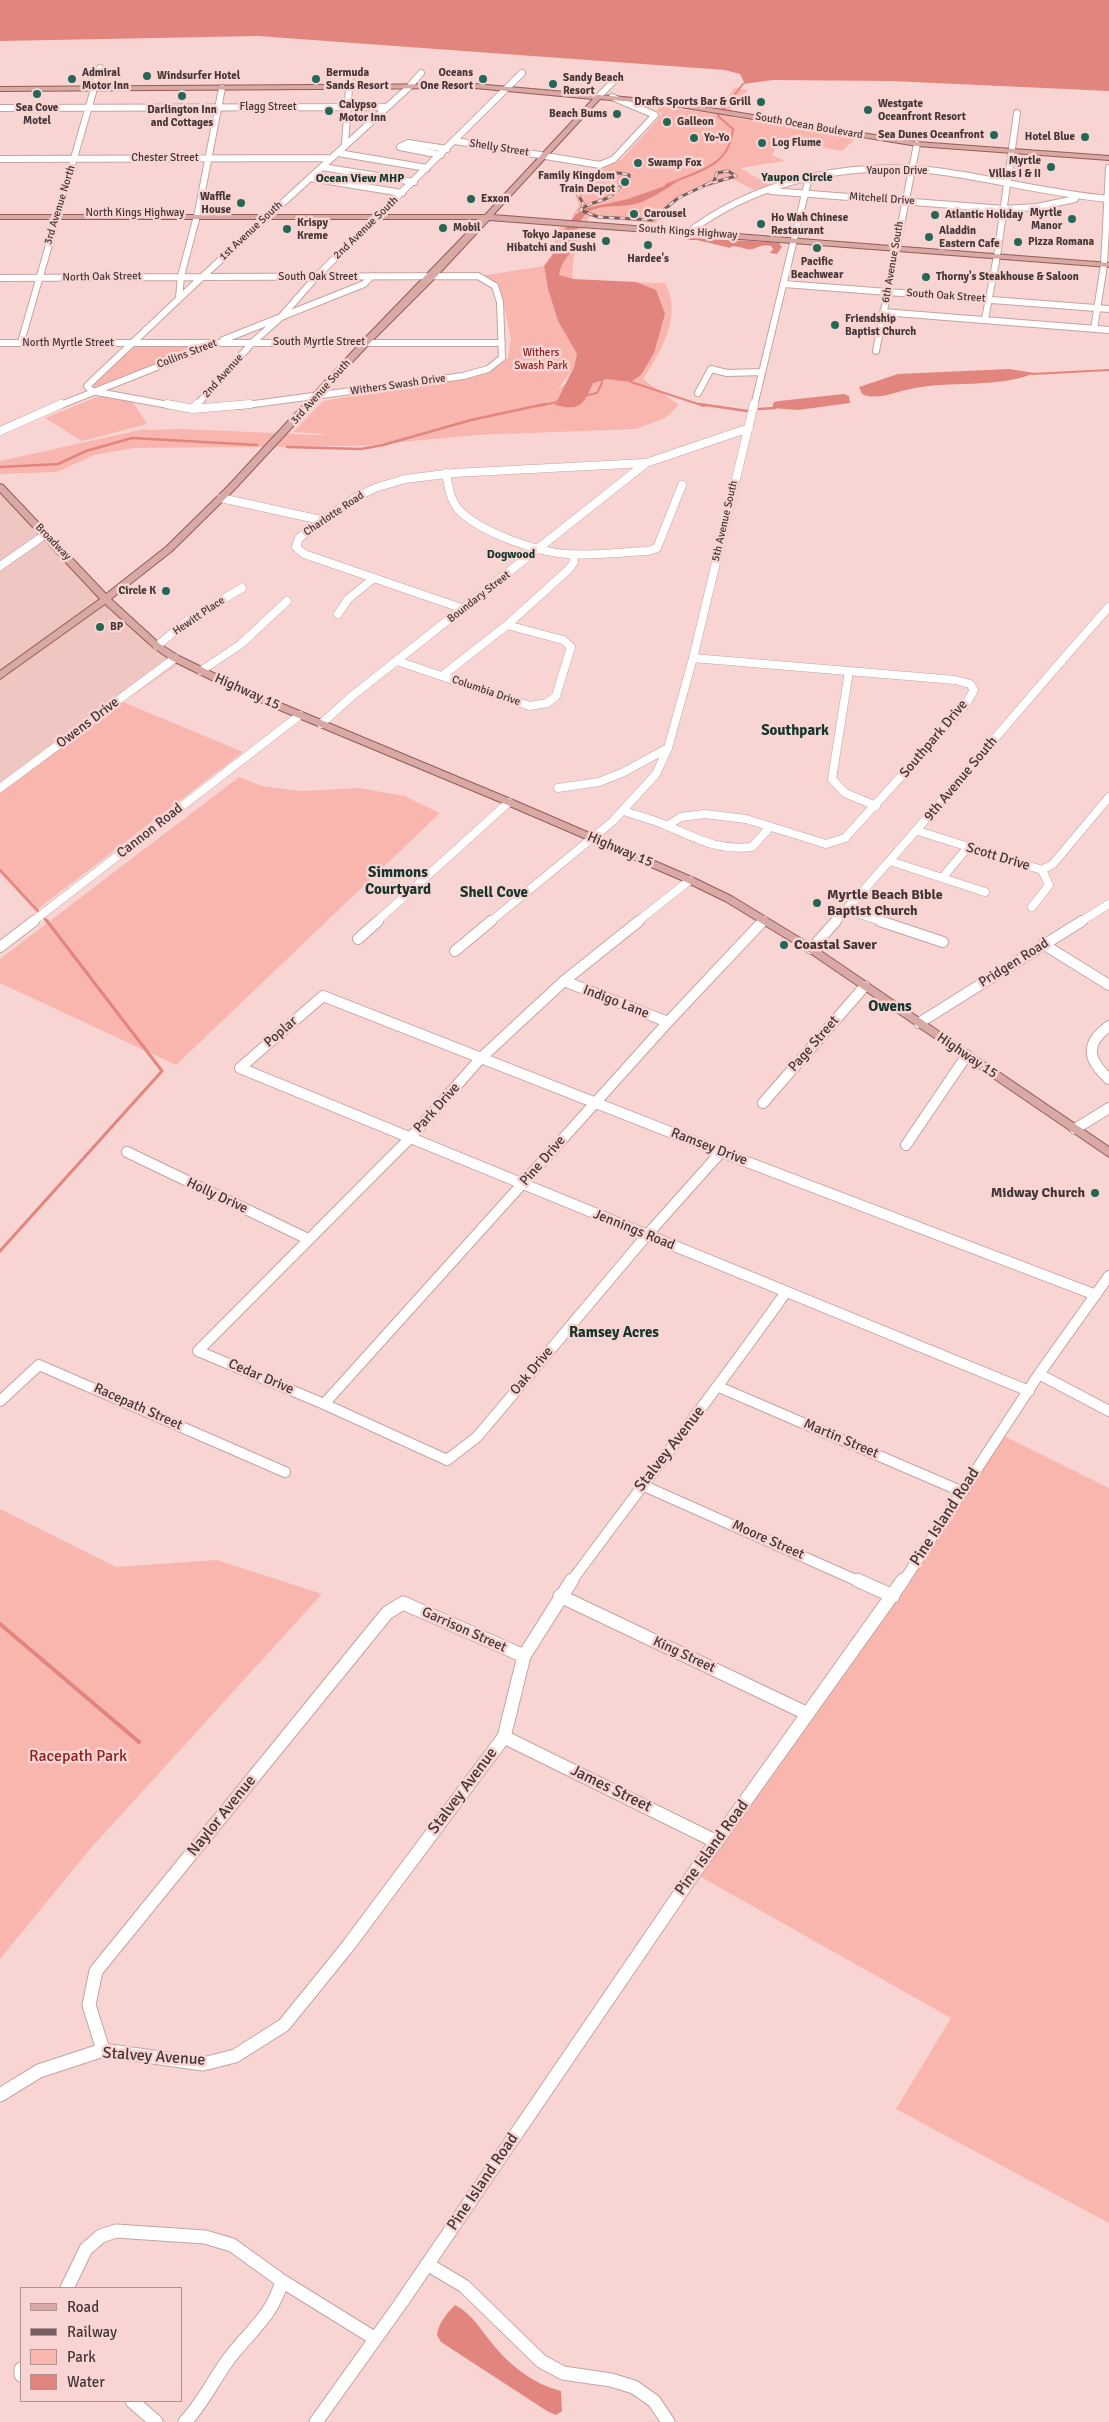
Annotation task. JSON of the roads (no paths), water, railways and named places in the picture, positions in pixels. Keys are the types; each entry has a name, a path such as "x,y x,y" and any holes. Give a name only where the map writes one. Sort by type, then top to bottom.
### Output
{"main road":[{"name":"South Ocean Boulevard","path":"0,89 408,88 475,86 508,88 612,97 638,104 717,110 917,144 1109,158"},
{"name":"3rd Avenue South","path":"0,676 169,549 221,498 367,342 432,276 599,96"},
{"name":"North Kings Highway","path":"0,213 58,215 268,214"},
{"name":"South Kings Highway","path":"268,214 487,215 694,228 795,238"},
{"name":"North Kings Highway","path":"0,218 58,215"},
{"name":"South Kings Highway","path":"594,222 1106,262"},
{"name":"Broadway","path":"0,487 106,598"},
{"name":"Highway 15","path":"106,598 157,646 175,658 300,715 690,880 764,920 811,949 1109,1153"}],"street":[{"name":"3rd Avenue North","path":"21,342 37,278 75,159 100,68"},
{"name":"1st Avenue South","path":"92,391 87,386 135,343 179,298 268,214 331,158 338,154 345,144 408,88 421,73"},
{"name":"2nd Avenue South","path":"253,342 281,318 316,277 378,214 402,194 522,73"},
{"path":"345,144 344,135 350,74"},
{"name":"3rd Avenue South","path":"599,96 616,79"},
{"path":"179,298 181,276 198,215 222,88"},
{"name":"Shelly Street","path":"455,141 600,165 614,159 655,115 638,104"},
{"name":"Flagg Street","path":"0,108 386,107"},
{"path":"985,319 998,253 1017,113"},
{"path":"441,155 400,147 408,143 447,148"},
{"name":"6th Avenue South","path":"876,351 895,246 917,144"},
{"path":"338,154 428,168"},
{"name":"Chester Street","path":"0,159 331,158"},
{"path":"322,166 414,182"},
{"path":"1094,329 1096,308 1106,262 1109,168"},
{"name":"Yaupon Drive","path":"694,228 739,200 809,177 852,171 912,169 942,172 1108,199"},
{"name":"5th Avenue South","path":"455,952 624,811 656,774 668,748 693,658 809,177"},
{"path":"310,178 402,194"},
{"name":"Mitchell Drive","path":"764,191 1004,209 1037,207 1088,197"},
{"name":"South Oak Street","path":"203,276 432,276"},
{"name":"North Oak Street","path":"0,278 203,276"},
{"name":"Collins Street","path":"0,431 92,391 364,284 372,276"},
{"name":"Withers Swash Drive","path":"92,391 193,409 318,396 463,376 482,371 498,363 502,358 502,343 500,302 495,286 478,276 432,276"},
{"name":"South Oak Street","path":"784,284 1109,308"},
{"path":"883,312 1109,330"},
{"name":"North Myrtle Street","path":"0,342 135,343"},
{"name":"2nd Avenue","path":"193,409 253,342"},
{"name":"South Myrtle Street","path":"135,343 502,343"},
{"path":"698,393 710,369 727,373 762,372"},
{"name":"Boundary Street","path":"321,724 646,462 749,428"},
{"name":"Charlotte Road","path":"464,609 304,554 296,546 299,538 353,498 375,487 407,478 446,473 602,467 646,462"},
{"path":"446,473 449,492 458,509 467,518 485,528 540,549 573,555 648,551 657,548 682,485"},
{"path":"221,498 321,520"},
{"path":"0,566 46,534"},
{"name":"Columbia Drive","path":"442,676 507,625 569,569 574,562 573,555"},
{"path":"338,614 348,599 374,578"},
{"name":"Hewitt Place","path":"157,646 188,620 242,588"},
{"path":"202,671 241,644 287,602"},
{"name":"9th Avenue South","path":"811,949 918,830 1031,694 1109,607"},
{"name":"Columbia Drive","path":"397,661 530,706 552,700 556,696 571,647 563,640 507,625"},
{"name":"Owens Drive","path":"0,788 175,658"},
{"name":"Southpark Drive","path":"667,826 681,817 705,814 746,819 826,844 846,838 964,706 974,690 970,684 955,680 693,658"},
{"path":"849,671 832,779 835,786 846,794 876,806"},
{"name":"Cannon Road","path":"0,947 300,715"},
{"path":"558,788 599,782 616,776 668,748"},
{"name":"Scott Drive","path":"918,830 1024,866 1042,870 1053,864 1109,797"},
{"path":"358,939 509,802"},
{"path":"624,811 667,826 707,845 725,850 752,847 770,827"},
{"path":"942,878 968,847"},
{"path":"890,861 985,892"},
{"path":"1032,907 1049,885 1042,870"},
{"name":"Park Drive","path":"198,1350 410,1138 482,1058 564,981 690,880"},
{"name":"Pridgen Road","path":"919,1023 1043,944 1108,906"},
{"path":"847,910 942,942"},
{"name":"Pine Drive","path":"324,1404 668,1022 764,920"},
{"path":"1043,944 1109,985"},
{"name":"Indigo Lane","path":"564,981 668,1022"},
{"name":"Page Street","path":"763,1103 865,986"},
{"name":"Ramsey Drive","path":"323,996 721,1152 1096,1295"},
{"name":"Poplar","path":"240,1068 323,996"},
{"path":"1109,1026 1093,1039 1090,1046 1096,1067 1109,1079"},
{"path":"906,1145 967,1055"},
{"name":"Jennings Road","path":"240,1068 1029,1391"},
{"path":"1075,1129 1109,1108"},
{"name":"Holly Drive","path":"127,1152 308,1239"},
{"name":"Oak Drive","path":"324,1404 447,1460 477,1437 647,1235 721,1152"},
{"name":"Pine Island Road","path":"316,2422 717,1842 893,1596 1039,1374 1109,1276"},
{"name":"Stalvey Avenue","path":"0,2095 39,2071 103,2050 203,2064 235,2056 284,2025 348,1946 504,1737 524,1656 560,1596 642,1485 719,1387 786,1292"},
{"name":"Cedar Drive","path":"198,1350 324,1404"},
{"name":"Racepath Street","path":"0,1401 39,1365 52,1369 285,1472"},
{"path":"1039,1374 1109,1410"},
{"name":"Martin Street","path":"719,1387 963,1492"},
{"name":"Moore Street","path":"642,1485 893,1596"},
{"name":"King Street","path":"560,1596 808,1714"},
{"name":"Garrison Street","path":"403,1603 524,1656"},
{"name":"Naylor Avenue","path":"103,2050 89,2005 96,1971 387,1613 403,1603"},
{"name":"James Street","path":"504,1737 717,1842"},
{"path":"68,2287 86,2249 101,2236 116,2230 205,2237 232,2245 282,2281 374,2338"},
{"path":"427,2264 464,2286 541,2361 563,2372 611,2380 634,2387 654,2401 668,2422"},
{"path":"185,2422 196,2411 231,2356 267,2317 277,2300 282,2281"},
{"path":"133,2402 156,2422"}],"water":[{"path":"0,0 1109,0 1109,91 891,81 773,80 743,84 744,82 740,74 725,70 258,36 0,41"},
{"path":"679,181 652,197 635,204 597,208 584,215 580,222 575,245 563,263 559,275 573,279 636,282 656,290 665,314 654,353 641,375 631,382 607,379 593,383 583,402 575,407 555,405 574,367 577,354 558,321 548,289 544,266 562,242 561,232 575,215 587,208 628,199"},
{"path":"692,238 779,243 782,247 777,254 770,253 773,249 771,246 763,245 753,249 735,246 730,248 697,240 687,240"},
{"path":"1009,369 1035,373 1004,381 926,386 873,397 862,394 859,387 898,374"},
{"path":"844,394 849,396 850,403 798,410 772,408 774,402 779,401"},
{"path":"455,2305 472,2318 509,2362 533,2380 561,2391 562,2411 556,2415 547,2411 441,2342 437,2335 439,2327"}],"waterway":[{"path":"666,185 710,166 725,152 733,129 718,116 743,84"},
{"path":"1032,374 1109,370"},
{"path":"584,396 597,393 602,383 601,377"},
{"path":"629,379 631,382 704,406"},
{"path":"539,406 561,401"},
{"path":"287,447 361,449 383,445 471,420 545,404"},
{"path":"699,404 747,411"},
{"path":"759,409 775,408"},
{"path":"0,467 58,464 86,451 132,438 257,445"},
{"path":"0,870 38,911"},
{"path":"0,1251 162,1071 47,921"},
{"path":"0,1624 139,1742"}],"railway":[{"path":"728,171 736,176 706,185 714,181 717,173 728,171"},
{"path":"582,207 583,203 578,195 600,175 610,172 629,175 629,177"},
{"path":"620,187 609,197 580,210 598,217 652,220 678,198 706,185"}],"place":[{"name":"Windsurfer Hotel","path":"147,76"},
{"name":"Admiral Motor Inn","path":"72,79"},
{"name":"Bermuda Sands Resort","path":"316,79"},
{"name":"Oceans One Resort","path":"483,79"},
{"name":"Sandy Beach Resort","path":"553,84"},
{"name":"Sea Cove Motel","path":"37,94"},
{"name":"Darlington Inn and Cottages","path":"182,96"},
{"name":"Drafts Sports Bar & Grill","path":"761,102"},
{"name":"Westgate Oceanfront Resort","path":"868,110"},
{"name":"Calypso Motor Inn","path":"329,111"},
{"name":"Beach Bums","path":"617,114"},
{"name":"Galleon","path":"667,122"},
{"name":"Sea Dunes Oceanfront","path":"994,135"},
{"name":"Hotel Blue","path":"1085,137"},
{"name":"Yo-Yo","path":"694,138"},
{"name":"Log Flume","path":"762,143"},
{"name":"Swamp Fox","path":"638,163"},
{"name":"Myrtle Villas I & II","path":"1051,167"},
{"name":"Family Kingdom Train Depot","path":"625,182"},
{"name":"Exxon","path":"471,199"},
{"name":"Waffle House","path":"241,203"},
{"name":"Carousel","path":"634,214"},
{"name":"Atlantic Holiday","path":"935,215"},
{"name":"Myrtle Manor","path":"1072,219"},
{"name":"Ho Wah Chinese Restaurant","path":"761,224"},
{"name":"Mobil","path":"443,228"},
{"name":"Krispy Kreme","path":"287,229"},
{"name":"Aladdin Eastern Cafe","path":"929,237"},
{"name":"Tokyo Japanese Hibatchi and Sushi","path":"606,241"},
{"name":"Pizza Romana","path":"1018,242"},
{"name":"Hardee's","path":"648,245"},
{"name":"Pacific Beachwear","path":"817,248"},
{"name":"Thorny's Steakhouse & Saloon","path":"926,277"},
{"name":"Friendship Baptist Church","path":"835,325"},
{"name":"Circle K","path":"166,591"},
{"name":"BP","path":"100,627"},
{"name":"Myrtle Beach Bible Baptist Church","path":"817,903"},
{"name":"Coastal Saver","path":"784,945"},
{"name":"Midway Church","path":"1095,1193"}],"district":[{"name":"Yaupon Circle","path":"797,178"},
{"name":"Ocean View MHP","path":"360,179"},
{"name":"Dogwood","path":"511,555"},
{"name":"Southpark","path":"795,731"},
{"name":"Simmons Courtyard","path":"398,882"},
{"name":"Shell Cove","path":"494,893"},
{"name":"Owens","path":"890,1007"},
{"name":"Ramsey Acres","path":"614,1333"}],"park label":[{"name":"Withers Swash Park","path":"541,359"},
{"name":"Racepath Park","path":"78,1757"}]}
